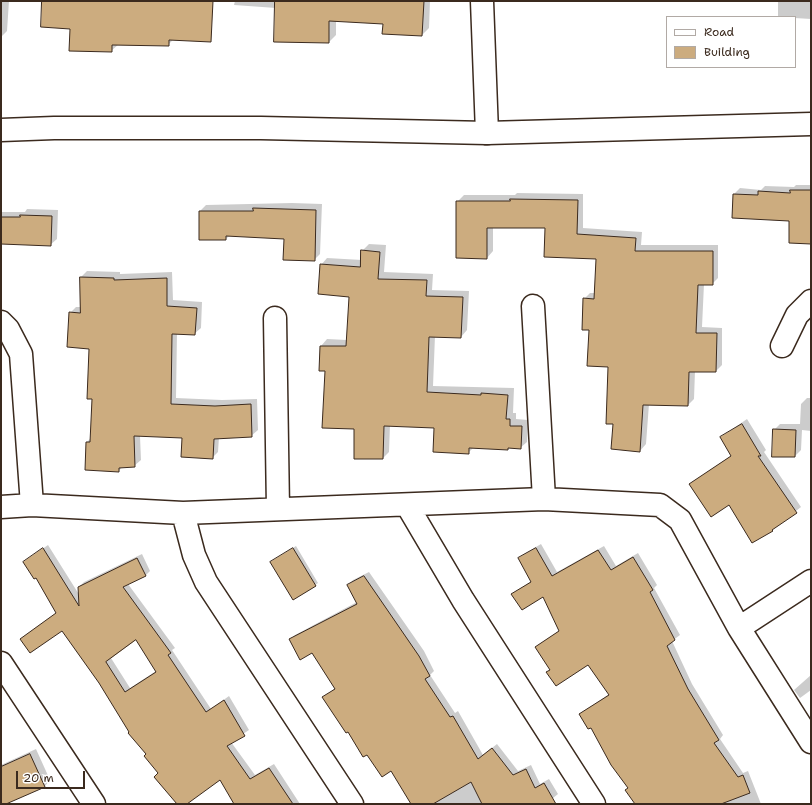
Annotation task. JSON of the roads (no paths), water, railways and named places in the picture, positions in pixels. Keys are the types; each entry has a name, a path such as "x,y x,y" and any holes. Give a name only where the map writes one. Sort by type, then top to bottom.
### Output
{"street":[{"path":"482,1 487,133"},
{"path":"1,130 54,128 261,128 487,133 811,124"},
{"path":"782,346 797,314 811,301"},
{"path":"533,306 544,498"},
{"path":"275,318 278,509"},
{"path":"1,322 8,329 21,354 32,505"},
{"path":"1,506 32,505 183,513 407,505 544,498 660,505 680,520 739,628 811,742"},
{"path":"407,505 463,600 594,804"},
{"path":"183,513 194,555 206,582 352,804"},
{"path":"739,628 811,581"},
{"path":"1,663 94,804"}]}
